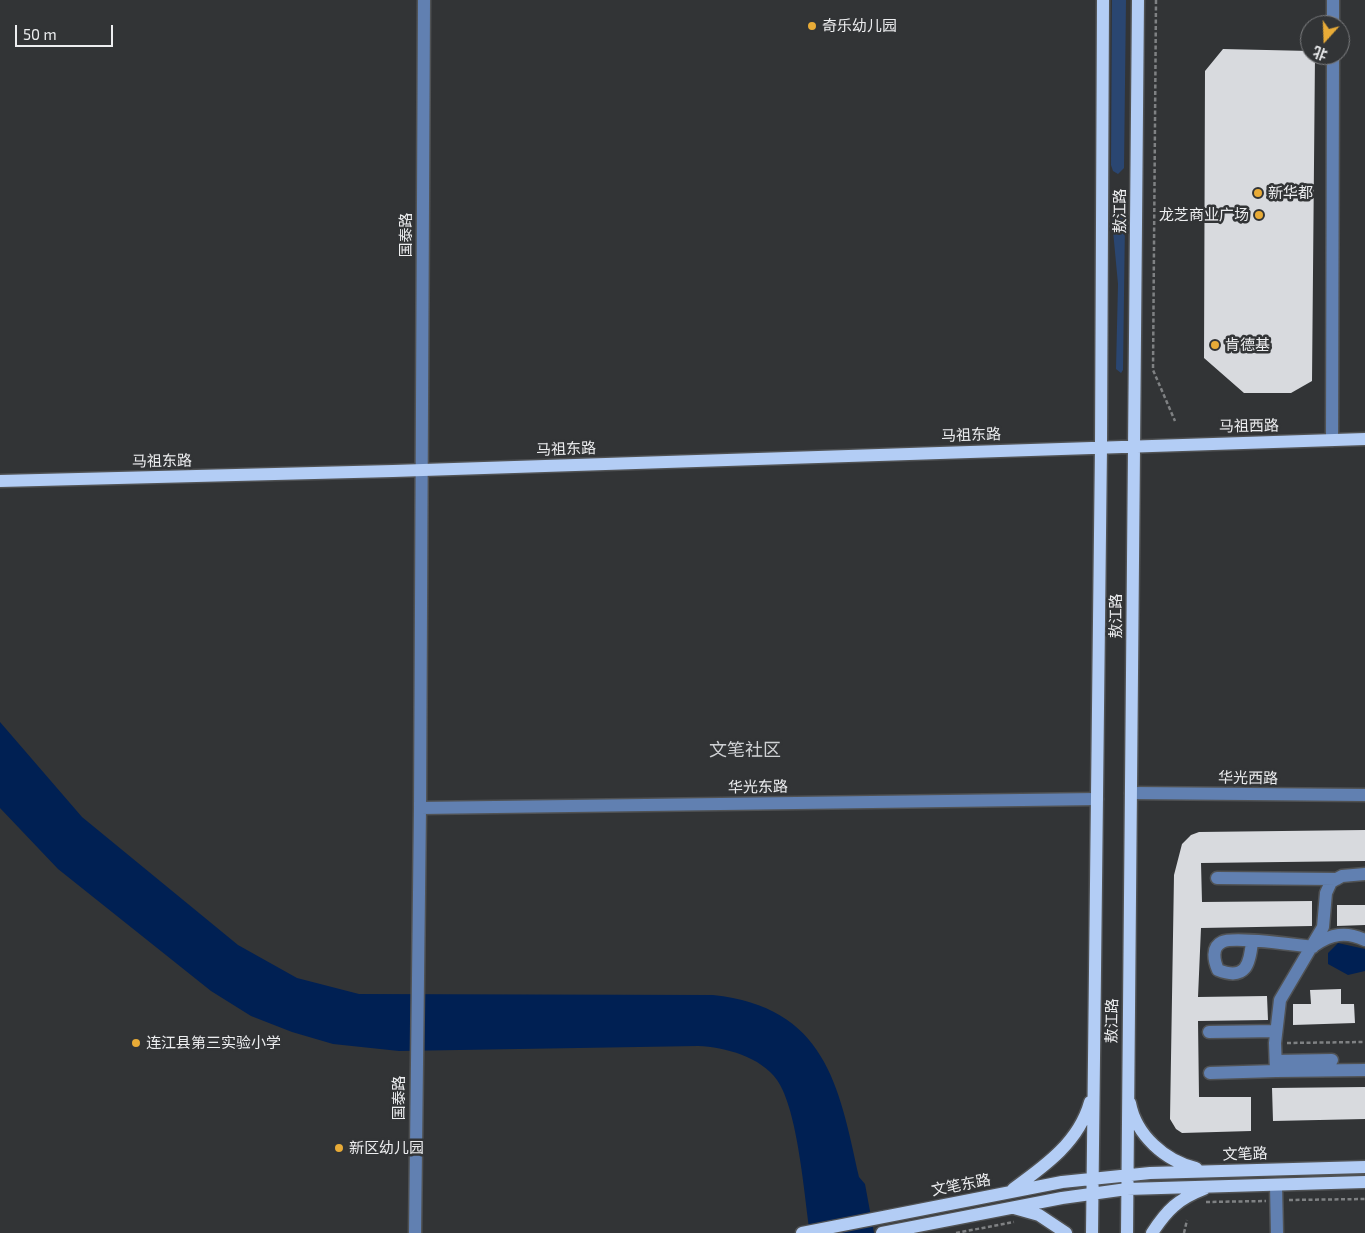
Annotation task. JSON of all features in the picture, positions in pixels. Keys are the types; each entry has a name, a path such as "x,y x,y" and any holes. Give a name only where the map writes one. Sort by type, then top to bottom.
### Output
{"main road":[{"name":"敖江路","path":"1092,1233 1101,446 1103,0"},
{"name":"敖江路","path":"1127,1233 1138,0"},
{"name":"马祖西路","path":"1134,445 1365,439"},
{"name":"马祖东路","path":"0,481 422,470 1134,445"},
{"path":"1008,1193 1036,1173 1070,1142 1087,1115 1094,1087"},
{"path":"1128,1091 1131,1110 1142,1132 1155,1146 1169,1158 1187,1166 1210,1172"},
{"name":"文笔路","path":"1127,1175 1365,1167"},
{"name":"文笔东路","path":"804,1232 1093,1178 1127,1175"},
{"name":"文笔路","path":"1127,1190 1365,1182"},
{"path":"1152,1233 1163,1216 1183,1197 1212,1186"},
{"path":"882,1233 916,1230 1011,1207 1093,1193 1127,1190"},
{"path":"1011,1207 1039,1215 1066,1233"}],"street":[{"name":"国泰路","path":"415,1233 420,808 424,0"},
{"path":"1333,0 1333,15"},
{"path":"1332,440 1333,65"},
{"name":"华光西路","path":"1131,793 1365,796"},
{"name":"华光东路","path":"420,808 1097,799"},
{"path":"1217,878 1337,879 1365,874"},
{"path":"1276,1066 1275,1037 1280,1000 1314,946 1323,927 1326,893 1331,882 1337,879"},
{"path":"1252,941 1314,946 1329,936 1346,935 1365,940"},
{"path":"1209,1032 1275,1037"},
{"path":"1210,1073 1332,1060"},
{"path":"1276,1066 1365,1070"},
{"path":"1276,1185 1277,1233"}],"path":[{"path":"1156,0 1153,370 1175,422"},
{"path":"1275,1037 1365,1042"},
{"path":"1184,1233 1186,1220"}],"shaded area":[{"path":"1112,0 1126,0 1124,168 1118,174 1113,171 1111,165"},
{"path":"1119,213 1125,220 1123,370 1121,373 1116,369 1118,284 1112,220"},
{"path":"0,722 82,817 238,945 297,978 359,994 713,995 751,1002 780,1015 803,1033 820,1056 834,1082 844,1111 859,1177 865,1184 874,1233 810,1233 795,1131 784,1094 777,1080 762,1065 731,1051 698,1046 399,1051 333,1044 292,1032 251,1016 211,991 58,869 0,808"},
{"path":"1338,943 1365,949 1365,971 1348,975 1328,964 1328,953"}],"building":[{"name":"龙芝商业广场","path":"1223,49 1300,51 1300,65 1315,65 1312,381 1291,393 1244,393 1204,358 1205,71"},
{"path":"1365,830 1365,861 1201,863 1202,902 1312,901 1312,926 1201,928 1198,997 1267,996 1268,1020 1198,1021 1199,1097 1251,1097 1251,1131 1182,1133 1176,1129 1170,1119 1174,875 1182,844 1191,835 1199,832"},
{"path":"1337,905 1365,905 1365,925 1337,926"},
{"path":"1341,989 1341,1004 1354,1004 1355,1023 1293,1025 1293,1004 1311,1004 1310,990"},
{"path":"1365,1087 1365,1119 1273,1121 1272,1088"}],"place":[{"name":"奇乐幼儿园","path":"812,26"},
{"name":"新华都","path":"1258,193"},
{"name":"龙芝商业广场","path":"1259,215"},
{"name":"肯德基","path":"1215,345"},
{"name":"连江县第三实验小学","path":"136,1043"},
{"name":"新区幼儿园","path":"339,1148"}],"district":[{"name":"文笔社区","path":"745,750"}]}
